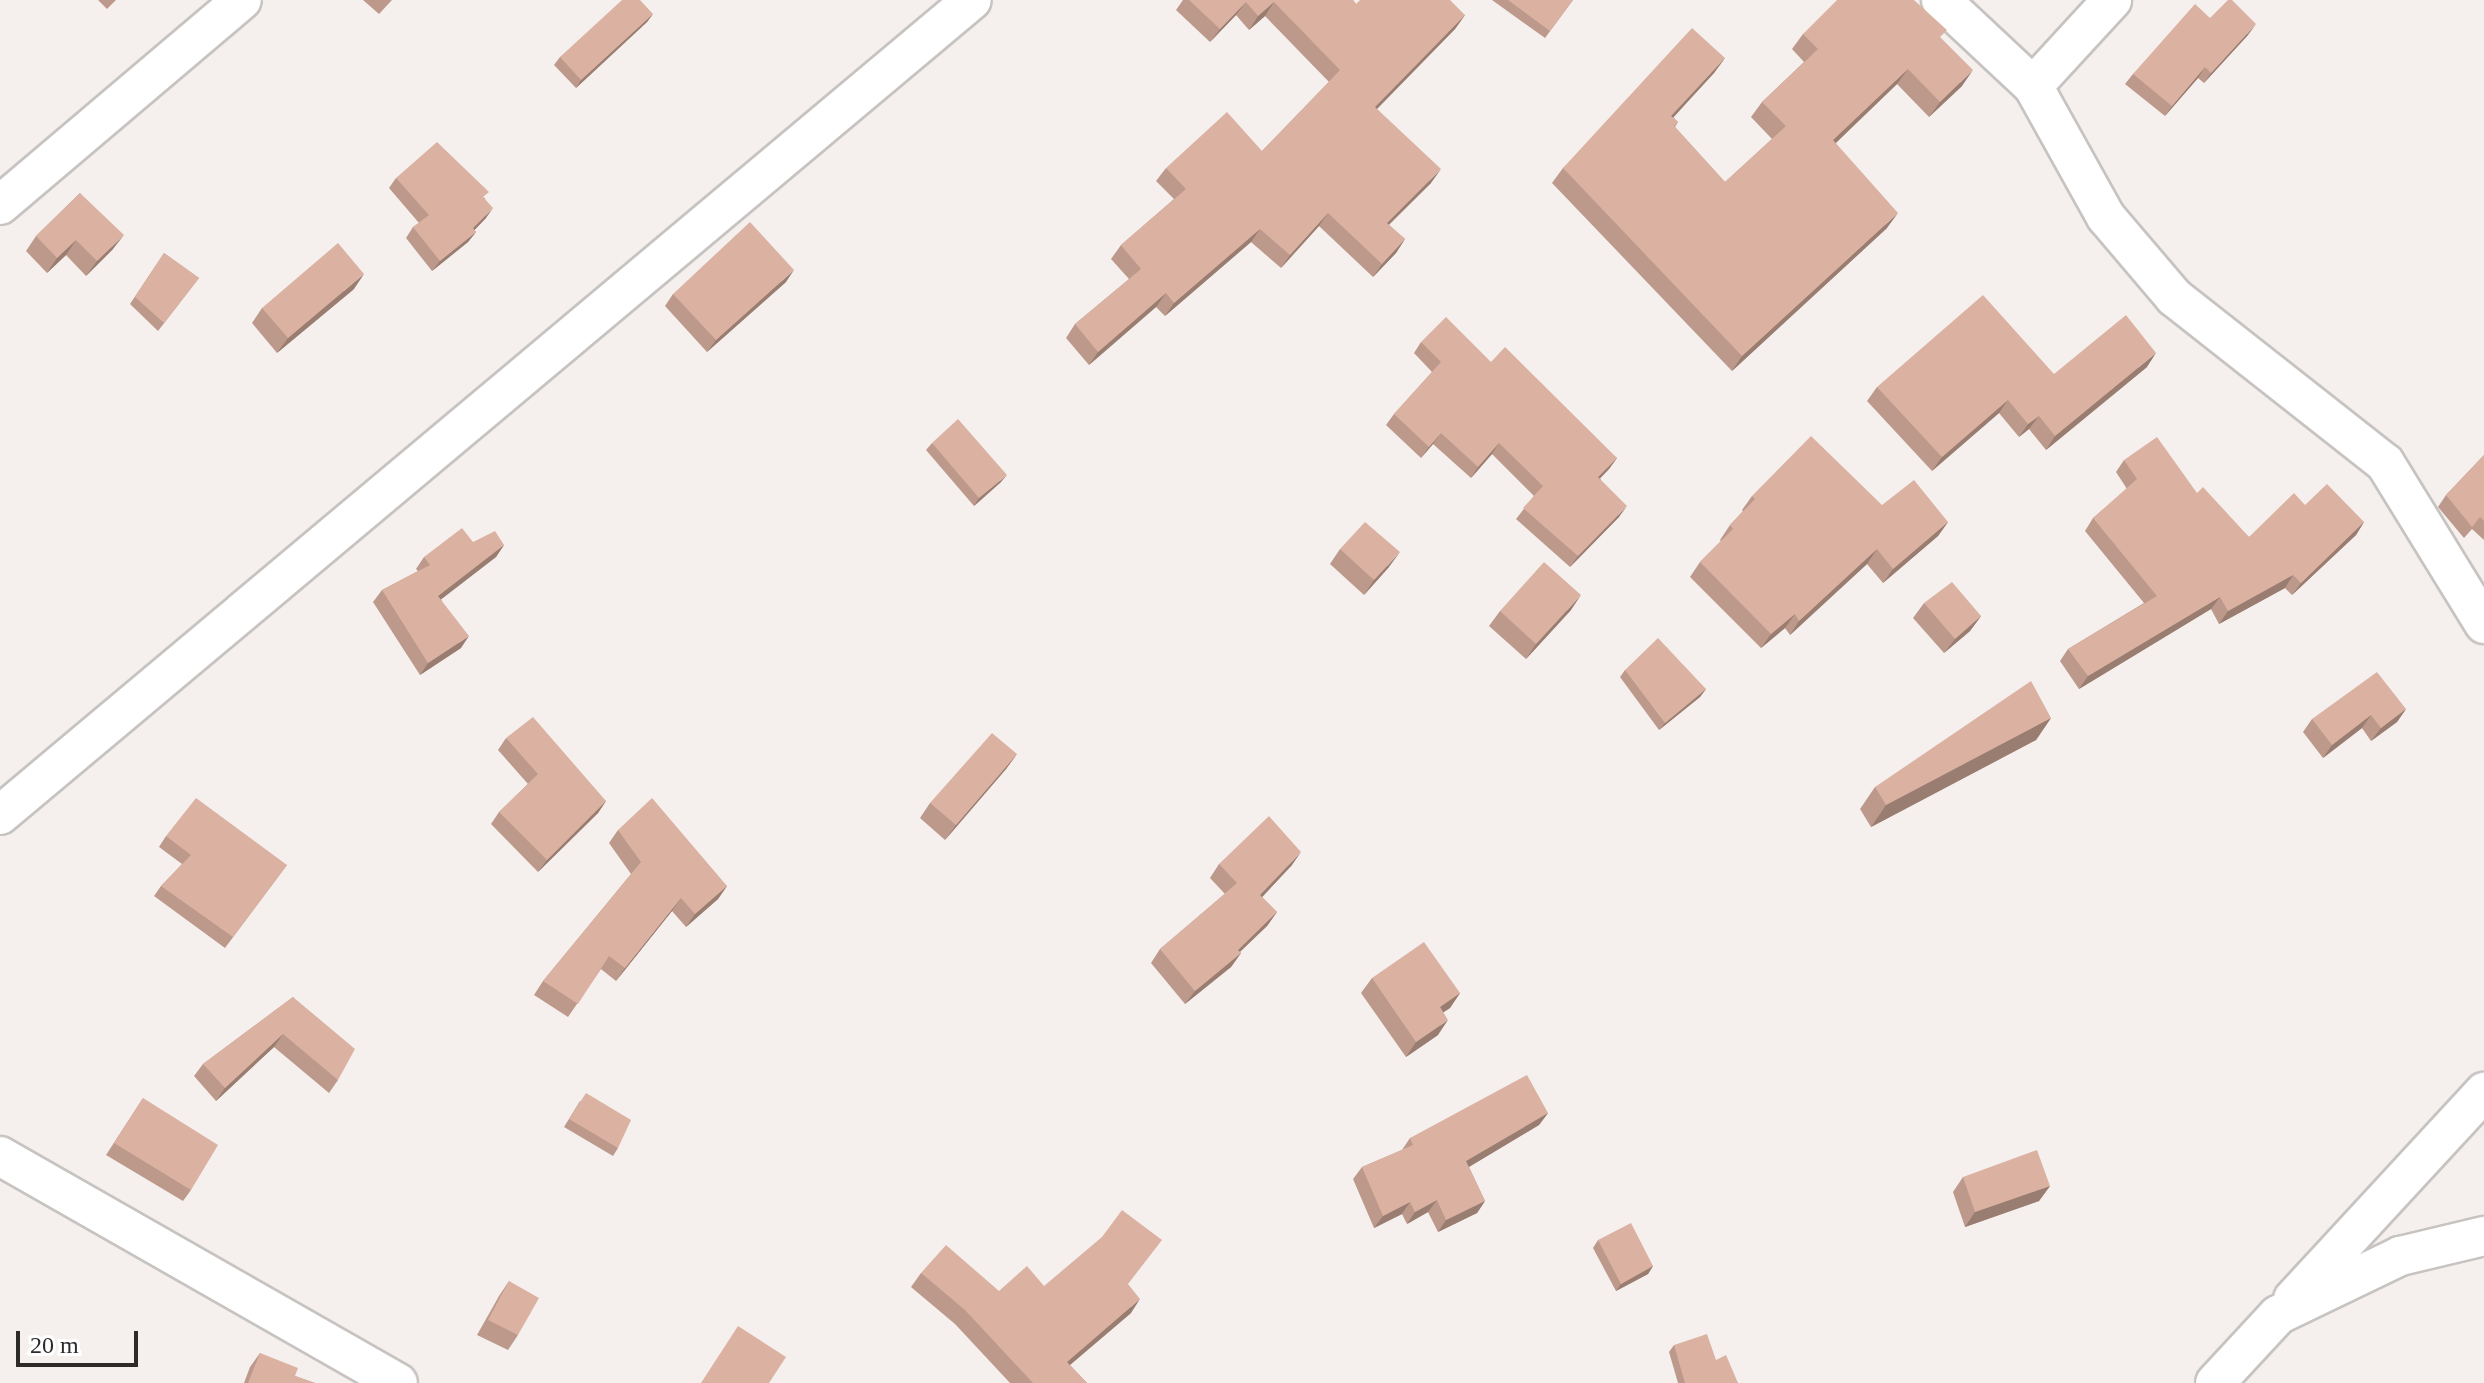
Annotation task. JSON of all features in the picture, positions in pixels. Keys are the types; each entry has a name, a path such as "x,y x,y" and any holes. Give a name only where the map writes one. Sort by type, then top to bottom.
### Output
{"street":[{"path":"0,205 242,0"},
{"path":"0,815 972,0"},
{"path":"1941,0 2033,86 2106,217 2174,297 2385,463 2484,624"},
{"path":"2033,86 2112,0"},
{"path":"2215,1383 2484,1092"},
{"path":"0,1156 398,1383"},
{"path":"2278,1315 2400,1256 2484,1236"}],"building":[{"path":"622,0 640,0 653,14 581,80 560,57"},
{"path":"1189,0 1353,0 1356,4 1360,0 1450,0 1465,15 1375,107 1441,169 1387,223 1405,239 1382,264 1328,213 1290,255 1260,229 1174,303 1166,293 1098,352 1075,324 1141,269 1121,245 1186,189 1166,168 1227,112 1262,151 1340,70 1274,2 1258,16 1246,2 1220,29"},
{"path":"1508,0 1573,0 1550,31"},
{"path":"1837,0 1914,0 1947,30 1940,37 1973,70 1940,102 1908,69 1833,140 1898,213 1742,356 1563,168 1692,28 1725,58 1671,116 1678,122 1674,126 1725,182 1786,126 1762,102 1818,49 1803,34"},
{"path":"2228,0 2232,0 2256,24 2211,73 2205,67 2172,106 2133,74 2195,4 2210,18"},
{"path":"437,142 489,192 483,197 493,208 473,228 476,232 440,261 413,227 429,215 396,178"},
{"path":"80,193 124,235 97,261 76,240 57,258 36,236"},
{"path":"750,222 794,270 716,340 673,294"},
{"path":"338,243 364,274 288,338 262,308"},
{"path":"164,253 199,278 164,323 135,297"},
{"path":"1983,295 2054,374 2126,315 2156,353 2055,436 2039,416 2028,424 2008,400 1942,457 1877,387"},
{"path":"1446,317 1491,362 1505,347 1617,458 1598,477 1627,506 1578,556 1523,508 1543,486 1499,443 1478,467 1441,433 1429,447 1394,414 1441,362 1421,342"},
{"path":"958,419 1007,475 979,498 932,443"},
{"path":"1811,436 1882,505 1914,480 1948,522 1893,569 1877,549 1799,621 1795,614 1771,634 1700,562 1733,529 1730,525 1755,499 1752,496"},
{"path":"2157,437 2197,493 2203,487 2249,537 2294,493 2305,505 2327,484 2364,522 2301,583 2293,575 2228,611 2220,597 2088,676 2068,649 2157,596 2093,518 2137,479 2124,460"},
{"path":"2484,455 2484,521 2480,517 2472,527 2446,495"},
{"path":"1365,522 1400,552 1374,580 1340,549"},
{"path":"462,528 473,542 495,531 504,545 438,596 469,636 428,663 382,590 430,565 424,557"},
{"path":"1544,562 1581,595 1536,644 1500,611"},
{"path":"1952,582 1981,616 1955,639 1924,603"},
{"path":"1658,638 1706,689 1665,723 1625,670"},
{"path":"2377,672 2406,709 2381,728 2371,715 2332,745 2312,719"},
{"path":"2031,681 2051,718 1886,805 1875,787"},
{"path":"533,717 606,801 547,860 499,812 538,774 506,738"},
{"path":"992,733 1017,754 956,825 930,803"},
{"path":"196,798 287,865 233,937 161,886 191,855 166,836"},
{"path":"652,798 727,886 695,914 681,898 625,968 609,956 578,1004 543,981 641,862 618,830"},
{"path":"1269,816 1301,852 1260,895 1277,912 1238,950 1241,953 1195,991 1160,949 1237,883 1219,864"},
{"path":"1424,942 1460,993 1440,1007 1448,1020 1416,1042 1372,978"},
{"path":"293,997 355,1049 338,1080 283,1034 225,1088 203,1064"},
{"path":"1527,1075 1548,1113 1466,1161 1485,1201 1446,1220 1437,1200 1415,1212 1410,1202 1383,1216 1362,1167 1413,1145 1410,1138"},
{"path":"586,1093 631,1120 618,1148 569,1119"},
{"path":"143,1098 218,1145 191,1190 114,1143"},
{"path":"2037,1150 2050,1186 1975,1212 1963,1177"},
{"path":"1122,1210 1162,1240 1128,1284 1140,1299 1067,1362 1087,1383 1033,1383 965,1310 921,1273 946,1245 999,1291 1027,1266 1044,1286 1102,1237"},
{"path":"1631,1223 1653,1266 1621,1284 1598,1240"},
{"path":"509,1281 539,1298 518,1335 488,1320"},
{"path":"738,1326 786,1357 769,1383 701,1383"},
{"path":"1707,1334 1716,1360 1726,1355 1738,1383 1685,1383 1674,1345"},
{"path":"260,1353 298,1368 295,1376 315,1383 248,1383"}]}
